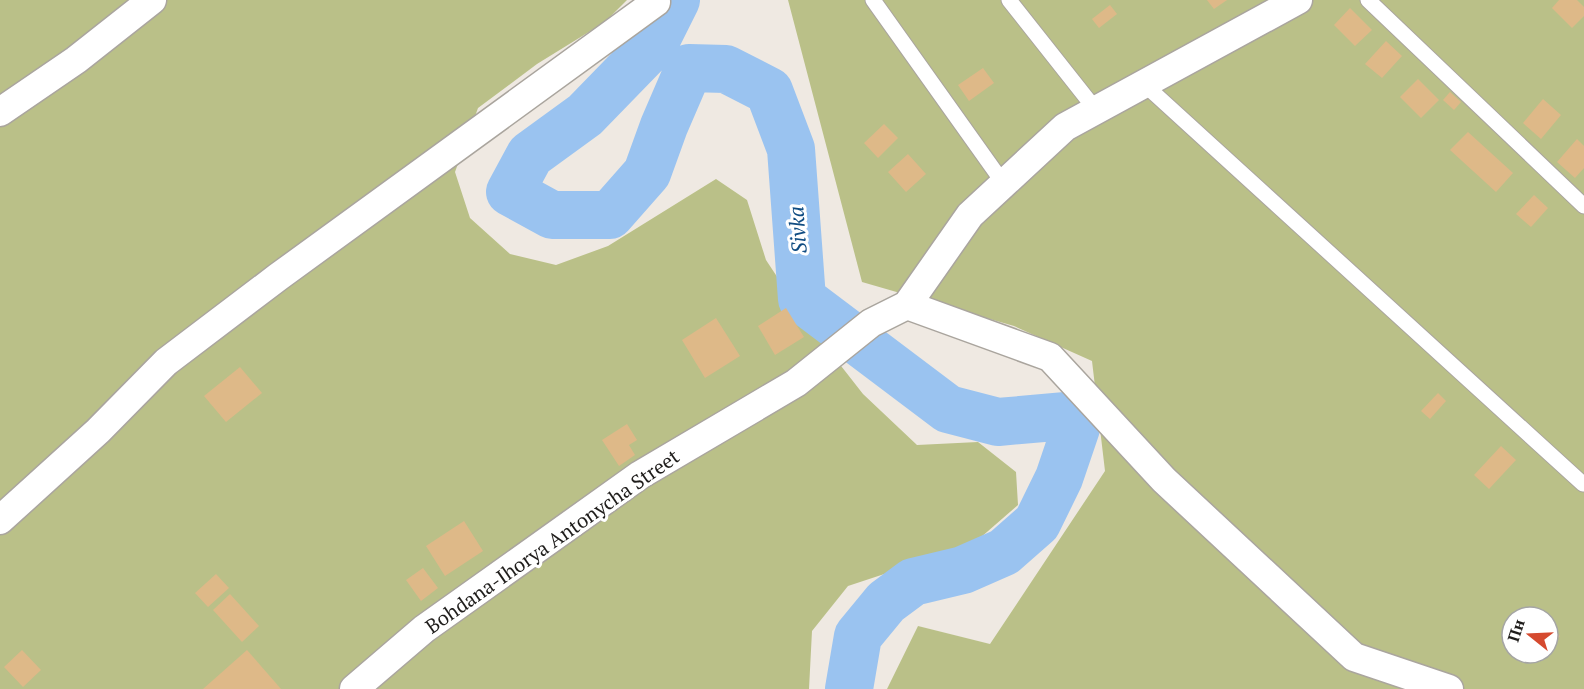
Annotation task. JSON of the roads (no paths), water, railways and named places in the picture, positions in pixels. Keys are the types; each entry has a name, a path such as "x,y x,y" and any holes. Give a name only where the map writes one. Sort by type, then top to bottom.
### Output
{"street":[{"path":"0,112 76,60 152,0"},
{"name":"Bohdana-Ihorya Antonycha Street","path":"354,689 424,629 631,482 796,383 871,323 907,305 970,215 1065,127 1298,0"},
{"path":"0,520 98,431 166,362 278,277 656,2"},
{"path":"907,305 1050,357 1164,480 1354,657 1449,689"}],"lane":[{"path":"873,0 1004,183"},
{"path":"1009,0 1096,110"},
{"path":"1368,0 1584,206"},
{"path":"1144,84 1583,484"}],"waterway":[{"name":"Sivka","path":"676,0 654,44 585,115 530,155 510,192 552,215 610,215 647,173 689,68 726,69 769,91 791,149 802,299 948,409 998,422 1066,416 1076,428 1059,478 1037,523 1004,552 963,570 913,582 886,602 858,636 849,689"}]}
